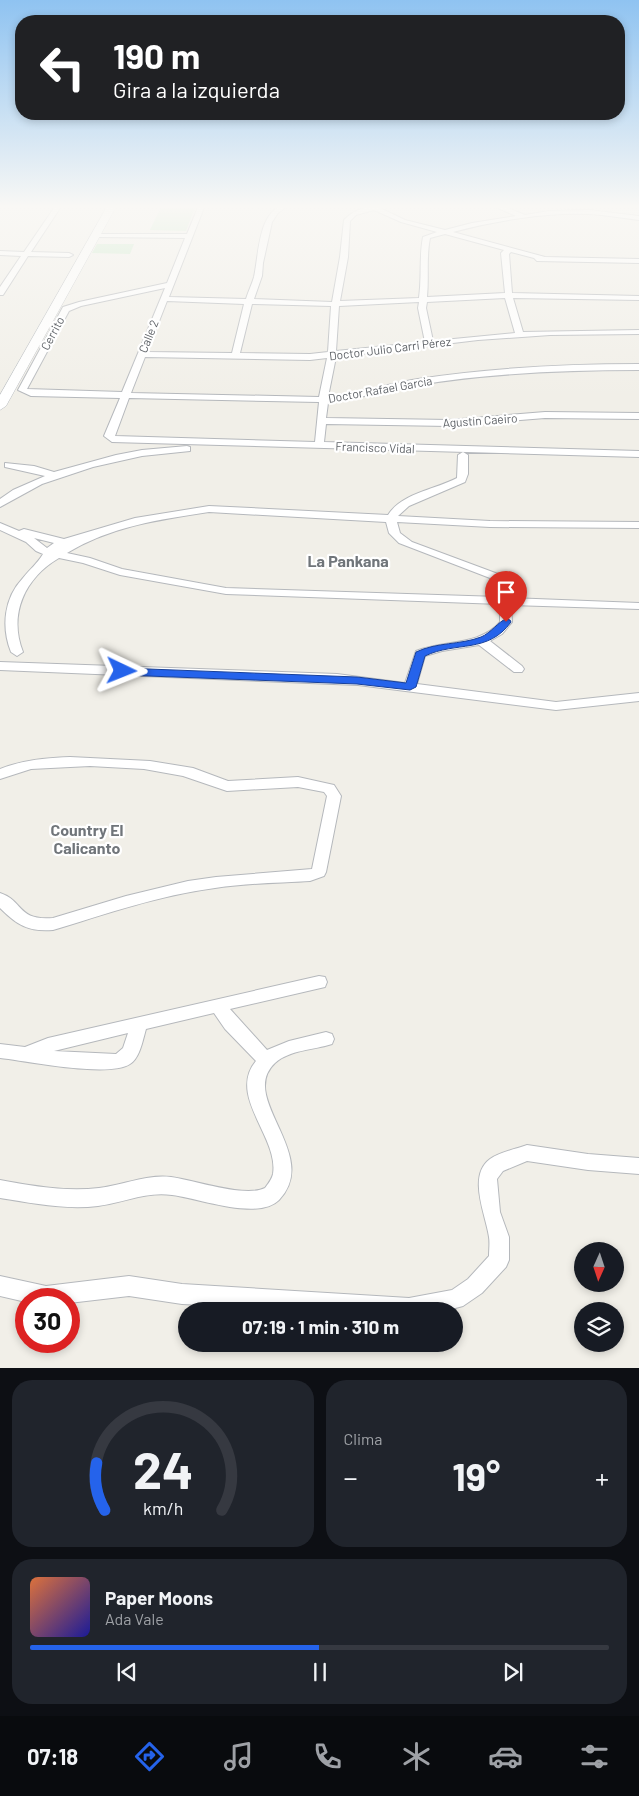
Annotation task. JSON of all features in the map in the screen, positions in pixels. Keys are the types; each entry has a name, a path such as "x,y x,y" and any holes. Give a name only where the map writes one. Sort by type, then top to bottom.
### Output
{"main road":[{"path":"0,406 77,269"}],"street":[{"path":"0,293 16,269"},
{"name":"Calle 2","path":"112,439 110,436 125,395 177,269"},
{"path":"235,356 259,269"},
{"path":"319,445 323,400 332,356 333,320 342,269"},
{"path":"424,269 423,314 429,343"},
{"path":"507,269 508,296 520,335"},
{"name":"Cerrito","path":"31,393 24,391 22,388 66,309 79,304 170,285"},
{"path":"163,299 337,304 508,296 639,298"},
{"name":"Doctor Julio Carri Pérez","path":"141,354 332,356 429,343 520,335 639,332"},
{"name":"Doctor Rafael García","path":"31,393 323,400 417,382 485,372 571,367 639,367"},
{"name":"Agustín Caeiro","path":"322,421 449,423 544,415 639,416"},
{"name":"Francisco Vidal","path":"112,439 639,454"},
{"path":"0,504 13,494 84,466 120,458 182,449 639,461"},
{"path":"410,687 420,654 430,649 482,641 496,634 505,625 506,602 502,587 494,576 404,542 395,534 390,519 392,514 407,502 448,487 461,480 463,456"},
{"path":"8,465 44,471 55,476"},
{"path":"50,668 17,652 14,646 10,622 14,605 25,583 56,547 68,545 135,520 209,509 490,524 639,525"},
{"path":"0,520 34,536 68,545 75,553 86,560 120,572 226,591 639,606"},
{"path":"0,526 50,556 86,560"},
{"path":"482,641 518,669"},
{"path":"2,666 11,661 17,652"},
{"path":"2,666 357,681 556,706 639,697"},
{"path":"0,774 8,770 34,764 80,762 143,765 185,772 227,786 307,782 324,786 333,791 333,805 319,872 310,876 216,882 188,887 47,924 34,924 22,920 0,898"},
{"path":"27,1054 48,1045 319,982"},
{"path":"217,1005 231,1024 266,1060"},
{"path":"0,1051 92,1061 121,1061 128,1056 139,1024"},
{"path":"0,1189 72,1200 110,1195 138,1186 152,1184 246,1200 264,1199 276,1190 282,1174 281,1152 262,1110 257,1092 258,1071 266,1060 282,1051 326,1039"},
{"path":"0,1286 46,1296 129,1286 182,1294 409,1308 456,1299 476,1286 499,1260 499,1237 491,1212 488,1178 496,1165 526,1153 588,1162 639,1166"}],"district":[{"name":"La Pankana","path":"348,560"},
{"name":"Country El Calicanto","path":"87,838"}],"route":[{"path":"122,671 357,681 410,687 420,654 430,649 482,641 500,631 506,622"}]}
